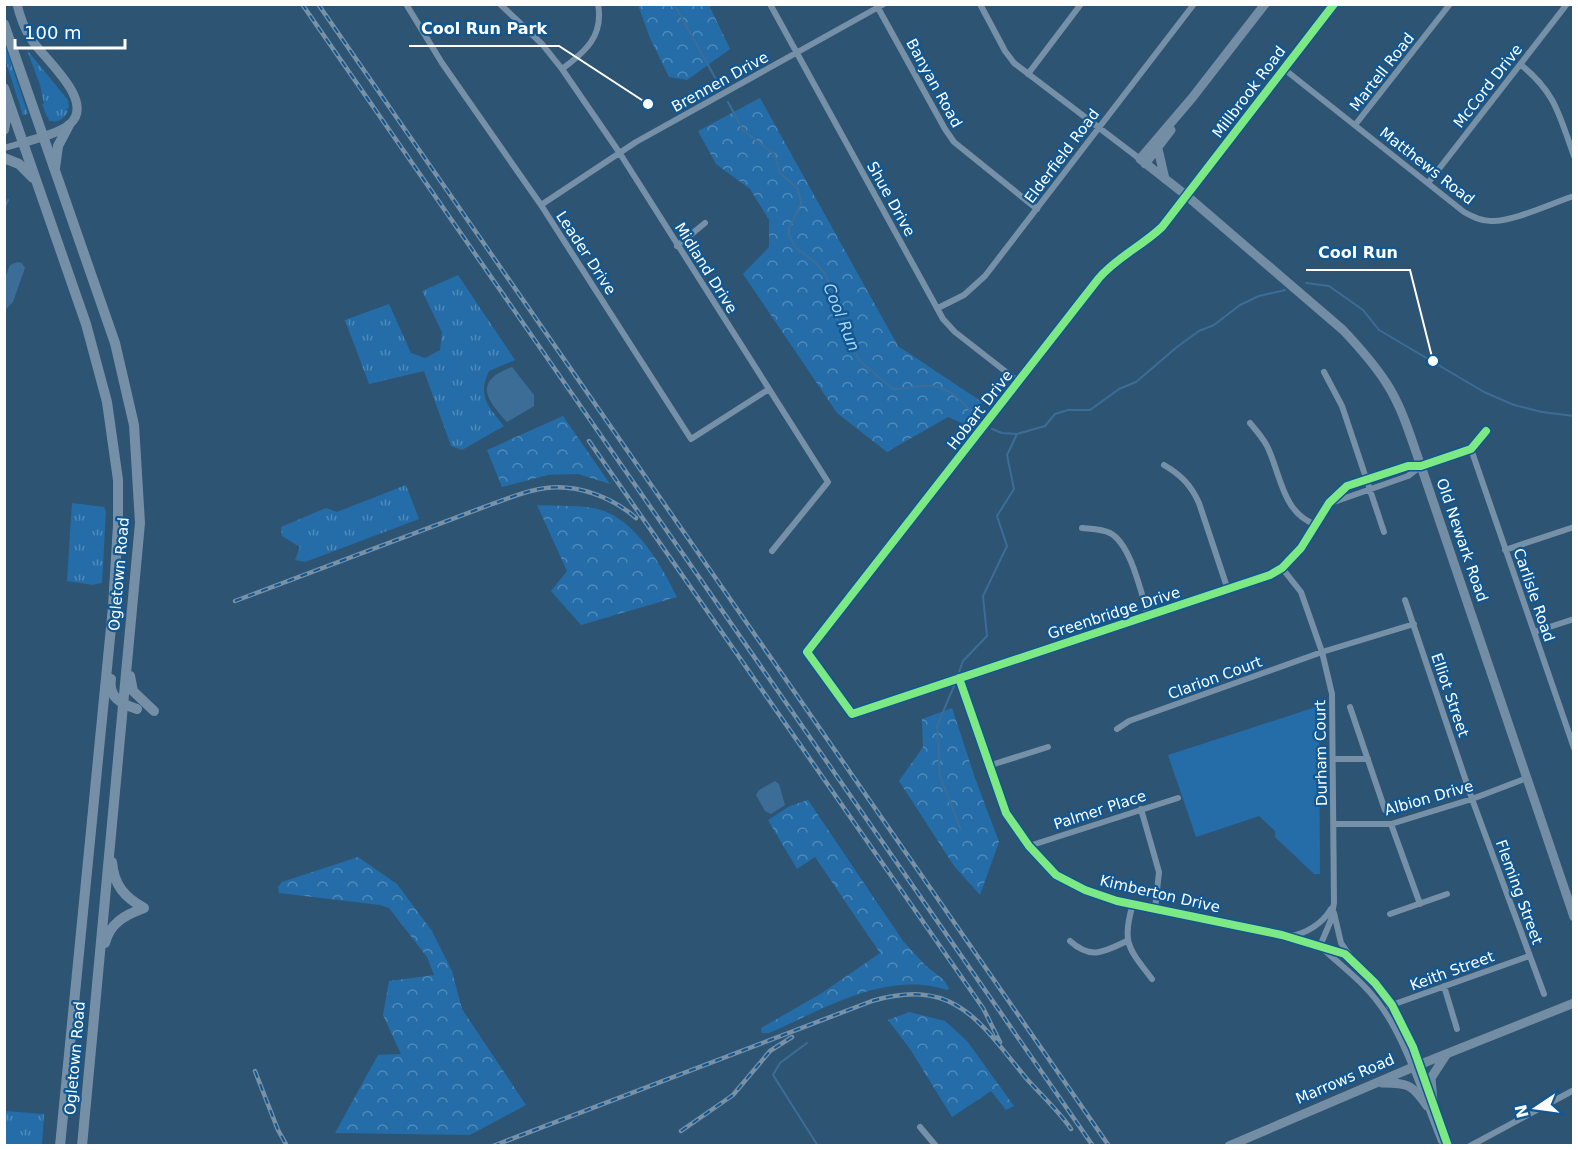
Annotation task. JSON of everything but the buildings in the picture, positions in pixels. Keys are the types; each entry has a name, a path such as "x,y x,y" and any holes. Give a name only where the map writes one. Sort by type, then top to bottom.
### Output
{"main road":[{"name":"Ogletown Road","path":"4,24 115,344 134,425 140,523 82,1146"},
{"name":"Ogletown Road","path":"4,88 86,324 101,375 109,410 118,491 113,607 63,1116 62,1146"},
{"path":"4,130 8,100"},
{"path":"54,172 58,146 69,125"},
{"path":"4,158 19,164 36,181"},
{"path":"113,607 116,633 110,685 116,699 123,705 137,709"},
{"path":"129,642 130,683 133,692 154,711"},
{"path":"99,960 107,933 112,927 131,913 144,908 131,901 117,885 113,874 110,843"}],"street":[{"path":"4,148 69,125 78,112 77,99 30,37 17,4"},
{"name":"Leader Drive","path":"406,4 442,63 541,205 691,439 769,389"},
{"name":"Midland Drive","path":"500,4 542,44 619,152 828,482 772,551"},
{"path":"562,69 589,47 595,36 598,4"},
{"name":"Shue Drive","path":"770,4 938,308 955,332 1019,382"},
{"path":"980,4 1009,57 1142,161"},
{"path":"1028,74 1081,4"},
{"name":"Elderfield Road","path":"938,308 964,295 986,276 1194,4"},
{"path":"1142,161 1265,4"},
{"name":"Millbrook Road","path":"1187,196 1334,4"},
{"name":"Martell Road","path":"1355,125 1450,4"},
{"name":"McCord Drive","path":"1428,183 1567,4"},
{"name":"Brennen Drive","path":"541,205 619,152 879,6"},
{"name":"Banyan Road","path":"879,6 954,142 1037,209"},
{"path":"1521,65 1542,84 1552,98 1574,156"},
{"name":"Matthews Road","path":"1284,69 1470,216 1490,221 1511,218 1574,196"},
{"path":"1142,161 1158,149 1192,98"},
{"path":"1158,149 1165,179"},
{"name":"Old Newark Road","path":"1142,161 1187,196 1343,330 1387,384 1398,404 1421,466 1574,917"},
{"name":"Hobart Drive","path":"807,652 1103,273 1114,262 1150,238 1187,196"},
{"path":"677,246 705,223"},
{"path":"1324,372 1342,406 1384,532"},
{"path":"1250,423 1267,445 1291,507 1307,522 1317,525"},
{"path":"1329,503 1415,473 1421,466 1471,449 1486,431"},
{"name":"Carlisle Road","path":"1471,449 1574,748"},
{"path":"1164,465 1178,474 1193,489 1228,590"},
{"name":"Greenbridge Drive","path":"807,652 852,714 1270,575 1282,568 1301,548 1329,503 1347,486 1408,466 1421,466"},
{"path":"1506,550 1574,527"},
{"path":"1082,528 1111,533 1123,546 1148,615"},
{"name":"Durham Court","path":"1282,568 1300,592 1322,652 1332,694 1334,903 1331,920 1320,946"},
{"name":"Elliot Street","path":"1405,600 1472,799"},
{"path":"1534,633 1574,619"},
{"name":"Clarion Court","path":"1117,729 1130,721 1322,652 1414,624"},
{"name":"Kimberton Drive","path":"958,678 1006,813 1029,846 1056,875 1103,897 1286,936 1345,954 1375,982 1392,1005 1415,1067"},
{"path":"1350,707 1386,810"},
{"path":"1564,722 1574,718"},
{"path":"988,766 1048,747"},
{"path":"1334,759 1368,759"},
{"name":"Albion Drive","path":"1334,824 1391,824 1472,799 1527,778"},
{"name":"Palmer Place","path":"1029,846 1178,798"},
{"name":"Fleming Street","path":"1472,799 1544,994"},
{"path":"1141,810 1159,872 1155,909"},
{"path":"1391,824 1419,904"},
{"path":"1390,914 1447,894"},
{"path":"1286,936 1296,935 1319,923 1334,903"},
{"path":"1334,903 1335,921 1341,943 1357,965"},
{"path":"1133,904 1128,918 1127,941 1134,956 1152,979"},
{"path":"1070,941 1083,951 1095,953 1127,941"},
{"name":"Kimberton Drive","path":"1320,946 1369,991 1383,1009 1415,1067"},
{"name":"Keith Street","path":"1383,1009 1529,956"},
{"path":"1444,986 1456,1029"},
{"name":"Marrows Road","path":"1229,1146 1574,1003"},
{"path":"1430,1104 1433,1072 1447,1054"},
{"path":"1415,1067 1447,1146"},
{"path":"1377,1083 1408,1084 1430,1104"},
{"path":"1470,1146 1574,1090"},
{"path":"920,1127 936,1146"}],"green space":[{"path":"638,5 709,5 730,49 687,80 669,77 650,38"},
{"path":"5,45 28,114 23,115 5,59"},
{"path":"27,50 68,100 69,108 66,109 68,111 60,120 48,120 42,104 44,104 40,85"},
{"path":"760,98 898,346 982,402 966,425 948,417 887,452 837,413 743,274 769,247 769,220 750,189 716,164 698,131"},
{"path":"458,275 515,360 489,371 484,388 489,407 504,426 462,450 451,446 424,371 369,384 345,320 389,304 411,353 425,358 440,350 442,332 422,291"},
{"path":"563,416 610,484 578,474 548,475 502,487 487,450"},
{"path":"406,485 419,519 305,562 295,560 300,547 282,536 281,527 326,508 337,512"},
{"path":"72,503 104,507 106,511 102,583 93,585 67,581"},
{"path":"537,505 598,509 624,522 655,557 677,597 581,625 551,591 567,571"},
{"path":"1319,706 1320,874 1314,874 1275,837 1275,831 1259,816 1196,837 1168,755"},
{"path":"952,708 999,842 980,895 954,866 899,781 923,747 922,719"},
{"path":"808,800 903,941 926,966 944,980 949,988 947,990 924,985 901,985 878,988 834,1004 769,1033 762,1033 761,1028 822,993 880,953 815,857 797,869 768,820 790,806"},
{"path":"358,857 397,884 432,931 452,971 462,1009 526,1105 470,1135 335,1133 378,1055 401,1054 383,1015 389,981 434,975 427,957 389,908 279,893 278,887 282,882"},
{"path":"909,1012 945,1021 967,1041 1014,1106 1006,1110 991,1091 952,1117 910,1049 888,1020"},
{"path":"4,1111 44,1114 42,1145 5,1145"}],"shaded area":[{"path":"22,263 25,268 13,302 5,310 5,278 10,265"},
{"path":"512,367 534,395 534,406 507,422 493,405 487,391 492,378"},
{"path":"775,781 779,784 785,805 771,814 765,811 756,795 759,790"}],"waterway":[{"name":"Cool Run","path":"674,4 717,81"},
{"name":"Cool Run","path":"728,102 743,130 774,154 780,173 798,189 801,203 789,228 789,235 796,248 815,262 825,274 836,295 852,346 860,361 893,389 932,386 948,391 980,421"},
{"path":"4,209 8,200"},
{"name":"Cool Run","path":"1306,283 1329,286 1363,310 1379,330 1484,392 1514,405 1542,412 1574,416"},
{"name":"Cool Run","path":"992,429 1002,433 1017,434 1045,426 1055,414 1068,410 1090,410 1119,389 1136,382 1177,347 1199,331 1214,325 1240,305 1259,296 1285,290"},
{"path":"959,672 963,661 987,636 983,596 1007,546 997,516 1014,489 1007,455 1017,434"},
{"path":"954,686 937,726 940,776 961,830"},
{"path":"807,1043 780,1063 773,1075 818,1146"}],"railway":[{"path":"302,4 1093,1146"},
{"path":"318,4 1109,1146"},
{"path":"589,441 983,1008 1000,1042"},
{"path":"235,601 492,504 539,489 558,487 582,490 605,498 636,518"},
{"path":"493,1146 872,1001 901,995 924,995 945,1000 963,1009 979,1022 1071,1129"},
{"path":"681,1131 733,1095 770,1051 792,1037"},
{"path":"255,1071 278,1130 287,1146"}],"cycle path":[{"path":"1334,4 1162,227 1099,278 807,652 852,714 1270,575 1282,568 1301,548 1329,503 1347,486 1408,466 1421,466 1471,449 1486,431"},
{"path":"959,678 1006,813 1029,846 1056,875 1085,890 1117,901 1282,935 1345,954 1375,983 1392,1005 1413,1047 1448,1146"}],"place":[{"name":"Cool Run Park","path":"648,104"},
{"name":"Cool Run","path":"1433,361"}]}
